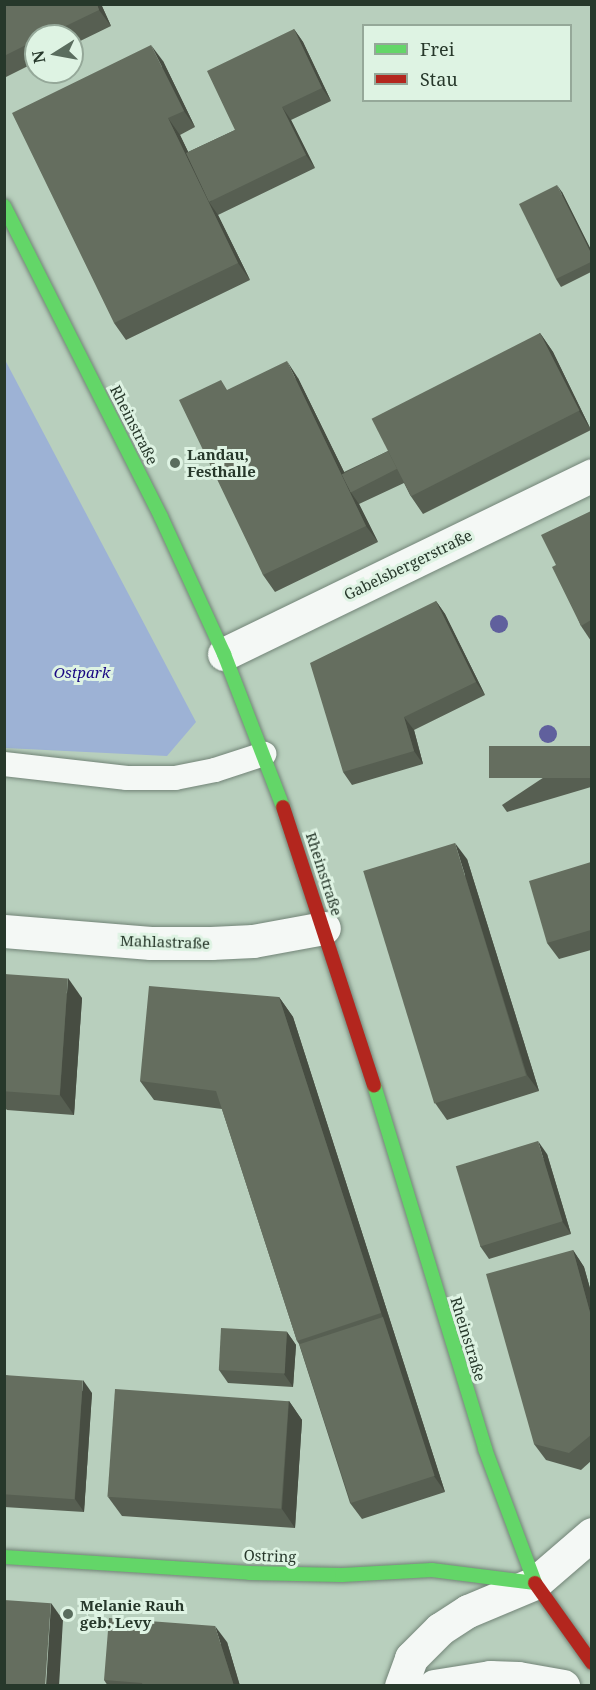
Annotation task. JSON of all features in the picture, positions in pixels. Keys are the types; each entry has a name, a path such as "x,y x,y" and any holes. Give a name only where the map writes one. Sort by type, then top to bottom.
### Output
{"main road":[{"name":"Rheinstraße","path":"4,206 161,517 224,654 264,754 324,928 485,1449 535,1583 591,1663"},
{"name":"Ostring","path":"4,1557 249,1573 351,1575 432,1570 535,1583"}],"street":[{"name":"Gabelsbergerstraße","path":"224,654 591,476"},
{"name":"Mahlastraße","path":"4,931 150,943 211,944 254,941 324,928"},
{"path":"401,1686 411,1659 441,1629 468,1611 535,1583 591,1534"},
{"path":"434,1686 490,1677 518,1678 563,1686"}],"lane":[{"path":"4,764 127,778 175,778 215,770 264,754"}],"green space":[{"name":"Ostpark","path":"4,358 196,722 167,756 5,748"}],"building":[{"path":"4,4 97,4 99,10 70,24 24,24 24,46 4,56"},
{"path":"294,29 322,88 282,107 306,155 209,202 186,153 235,130 207,71"},
{"path":"151,45 184,111 168,118 238,263 114,323 12,113 71,84 84,84 84,78"},
{"path":"557,185 591,253 591,262 556,279 519,204"},
{"path":"540,333 579,411 411,496 372,419"},
{"path":"287,361 366,526 263,575 179,400 221,380 227,390"},
{"path":"388,451 397,469 351,492 342,475"},
{"path":"591,511 591,620 581,626 552,567 556,565 541,535"},
{"path":"436,601 476,682 404,717 414,751 343,772 310,663"},
{"path":"489,746 591,746 591,778 489,778"},
{"path":"455,843 526,1075 434,1103 363,871"},
{"path":"591,862 591,930 547,943 529,881"},
{"path":"4,974 68,978 60,1095 4,1091"},
{"path":"149,986 279,997 381,1313 297,1341 216,1091 140,1081"},
{"path":"538,1141 563,1221 480,1246 456,1166"},
{"path":"573,1250 591,1316 591,1435 569,1453 534,1444 486,1274"},
{"path":"383,1317 435,1476 351,1503 299,1344"},
{"path":"221,1328 287,1331 285,1373 219,1370"},
{"path":"4,1375 83,1381 75,1499 4,1494"},
{"path":"115,1389 289,1401 281,1509 107,1497"},
{"path":"4,1600 51,1603 45,1686 4,1686"},
{"path":"109,1618 215,1626 234,1686 143,1686 142,1683 104,1680"}],"traffic: fast":[{"path":"4,206 161,517 224,654 283,807"},
{"path":"374,1085 485,1449 535,1583"},
{"path":"4,1557 249,1573 342,1575 432,1570 535,1583"}],"traffic: jam":[{"path":"283,807 374,1085"},
{"path":"535,1583 592,1663"}],"place":[{"name":"Landau, Festhalle","path":"175,463"},
{"name":"Melanie Rauh geb. Levy","path":"68,1614"}]}
